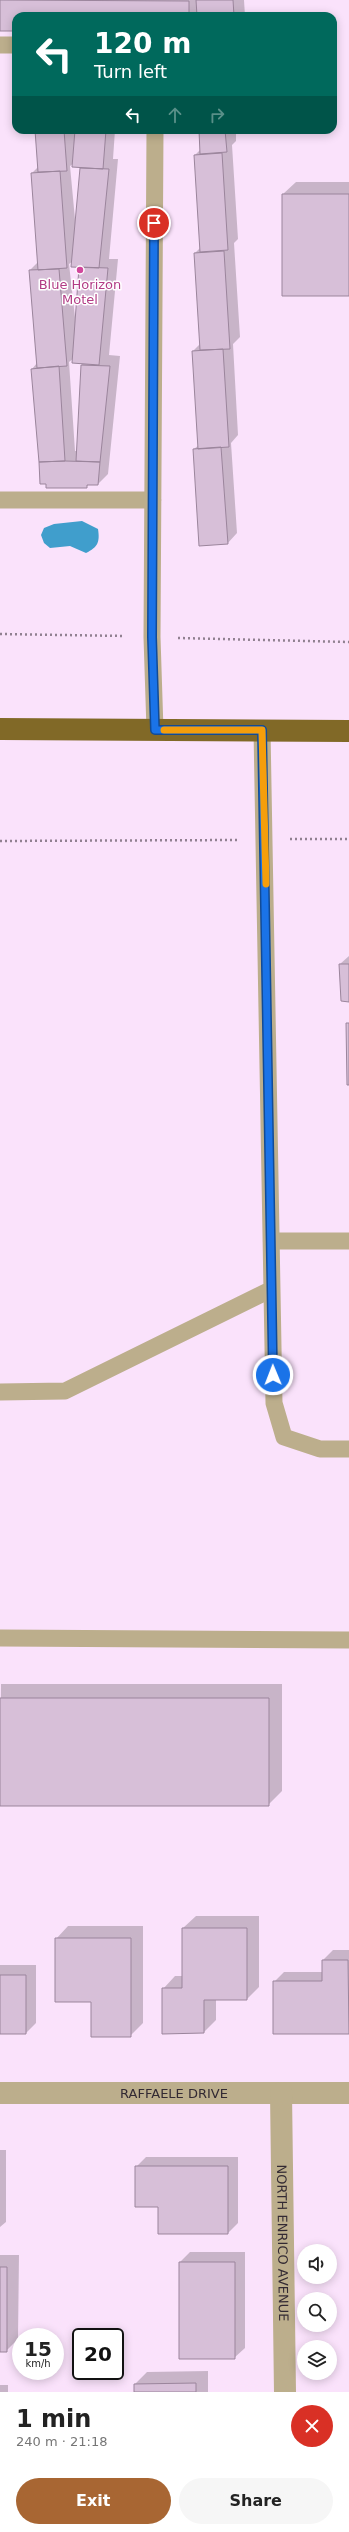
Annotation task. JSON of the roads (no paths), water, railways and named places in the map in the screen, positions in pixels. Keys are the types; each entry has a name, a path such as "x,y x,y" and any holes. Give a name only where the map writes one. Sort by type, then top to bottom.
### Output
{"highway":[{"path":"0,729 349,731"}],"street":[{"name":"RAFFAELE DRIVE","path":"0,2093 349,2093"},
{"name":"NORTH ENRICO AVENUE","path":"281,2093 285,2392"}],"lane":[{"path":"0,45 12,45"},
{"path":"155,134 152,637 155,730"},
{"path":"0,500 153,500"},
{"path":"262,730 274,1403 284,1437 320,1449 349,1449"},
{"path":"271,1241 349,1241"},
{"path":"0,1392 65,1392 272,1289"},
{"path":"0,1638 349,1640"}],"water":[{"path":"82,521 98,529 99,537 97,544 90,551 86,553 70,546 50,548 44,543 41,535 44,528 54,524"}],"place":[{"name":"Blue Horizon Motel","path":"80,270"}]}
